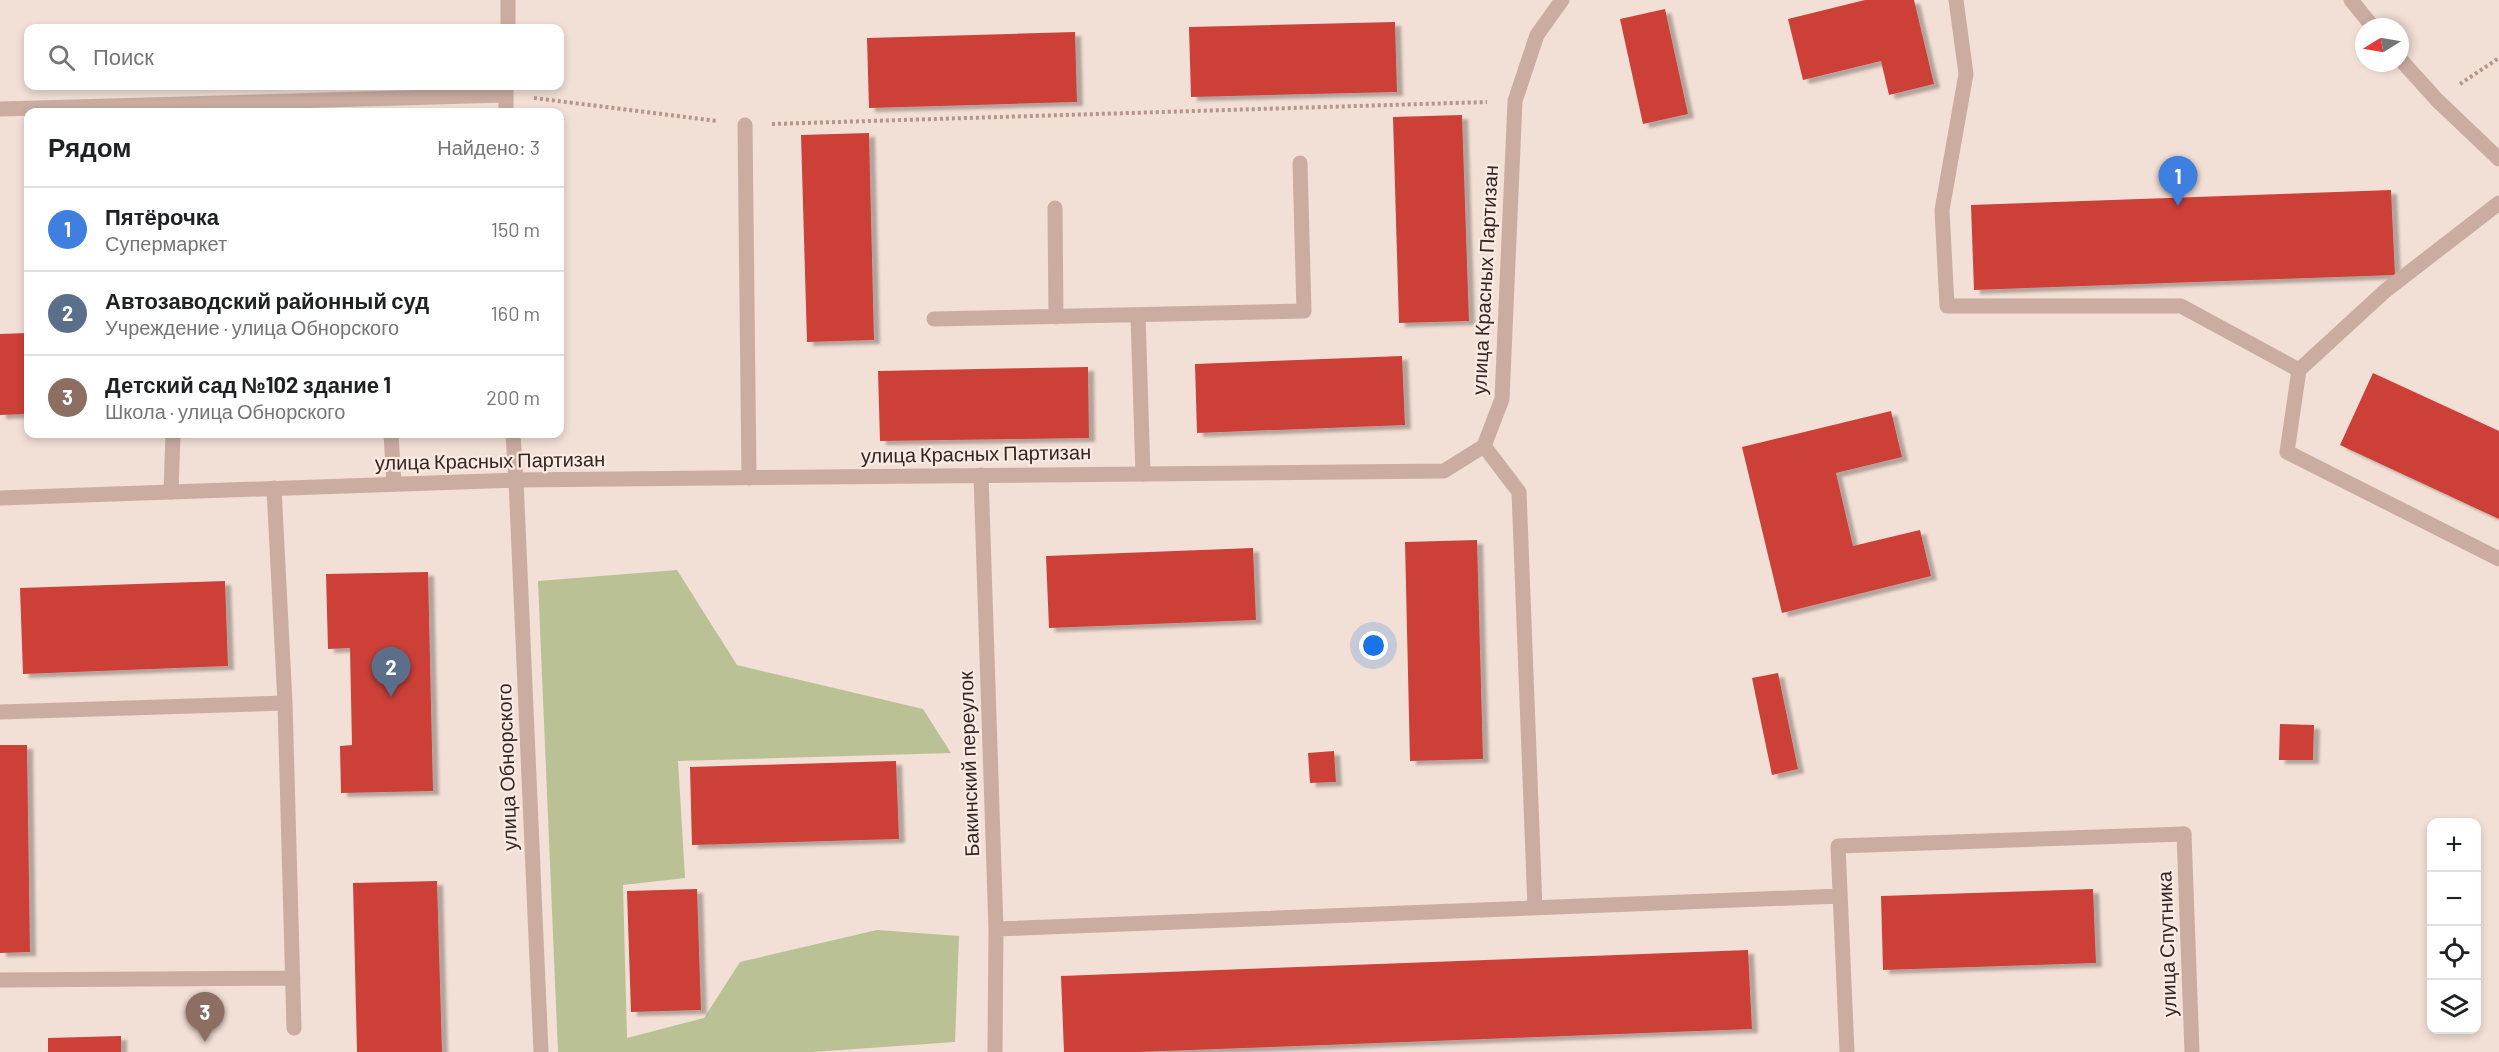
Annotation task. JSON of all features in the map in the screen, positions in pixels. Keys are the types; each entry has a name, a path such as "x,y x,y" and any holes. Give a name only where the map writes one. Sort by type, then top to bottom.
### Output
{"street":[{"path":"508,0 508,24"},
{"name":"улица Красных Партизан","path":"0,498 516,480 1444,471 1484,447 1502,399 1515,101 1537,35 1562,0"},
{"path":"1956,0 1966,74 1942,210 1947,306 2181,306 2299,370"},
{"path":"2351,0 2366,18"},
{"path":"2409,69 2499,159"},
{"path":"27,108 506,90 506,108"},
{"path":"0,109 24,108"},
{"path":"745,125 749,477"},
{"path":"934,319 1304,311 1300,164"},
{"path":"2499,202 2385,291 2299,370 2287,452 2499,559"},
{"path":"1055,208 1056,317"},
{"path":"1138,316 1143,474"},
{"path":"171,492 173,438"},
{"path":"391,438 393,484"},
{"name":"улица Обнорского","path":"513,438 540,1052"},
{"path":"1484,447 1519,492 1534,908"},
{"name":"Бакинский переулок","path":"981,475 996,929 995,1052"},
{"path":"274,488 285,703 294,1028"},
{"path":"0,712 285,703"},
{"name":"улица Спутника","path":"1840,896 1838,846 2184,834 2192,1052"},
{"path":"996,929 1840,896 1847,1052"},
{"path":"0,980 293,978"}],"path":[{"path":"2438,100 2499,58"},
{"path":"506,90 745,125 1515,101"}],"green space":[{"path":"677,570 737,665 923,709 951,753 678,761 685,878 623,885 627,1038 704,1018 740,962 877,930 959,936 955,1042 812,1052 558,1052 538,581"}],"building":[{"path":"1865,0 1914,0 1934,84 1889,95 1881,61 1803,80 1788,19"},
{"path":"1665,9 1688,114 1643,124 1620,19"},
{"path":"1395,22 1397,92 1191,97 1189,27"},
{"path":"1075,32 1077,102 869,108 867,38"},
{"path":"1462,115 1469,321 1399,323 1393,117"},
{"path":"869,133 874,340 807,342 801,135"},
{"path":"2391,190 2395,275 1974,290 1971,205"},
{"path":"24,333 24,414 0,415 0,334"},
{"path":"1402,356 1405,425 1197,433 1195,364"},
{"path":"1088,367 1089,438 880,441 878,371"},
{"path":"2373,373 2499,431 2499,519 2340,445"},
{"path":"1891,411 1902,457 1836,473 1853,546 1920,530 1931,576 1782,613 1742,447"},
{"path":"1477,540 1483,759 1410,761 1405,542"},
{"path":"1253,548 1256,620 1049,628 1046,556"},
{"path":"428,572 433,791 341,793 340,746 352,745 350,648 328,649 326,574"},
{"path":"225,581 228,666 23,674 20,588"},
{"path":"1778,673 1798,769 1772,775 1752,678"},
{"path":"2280,724 2314,725 2313,760 2279,760"},
{"path":"0,745 27,745 30,952 0,953"},
{"path":"1334,751 1336,782 1310,783 1308,753"},
{"path":"896,761 899,839 692,845 690,767"},
{"path":"437,881 442,1052 357,1052 353,883"},
{"path":"697,889 701,1010 631,1012 627,891"},
{"path":"2093,889 2096,963 1883,970 1881,896"},
{"path":"1748,950 1752,1029 1137,1052 1064,1052 1061,976"},
{"path":"121,1036 121,1052 48,1052 48,1038"}],"place":[{"name":"Пятёрочка","path":"2178,206"},
{"name":"Автозаводский районный суд","path":"391,697"},
{"name":"Детский сад №102 здание 1","path":"205,1042"}]}
